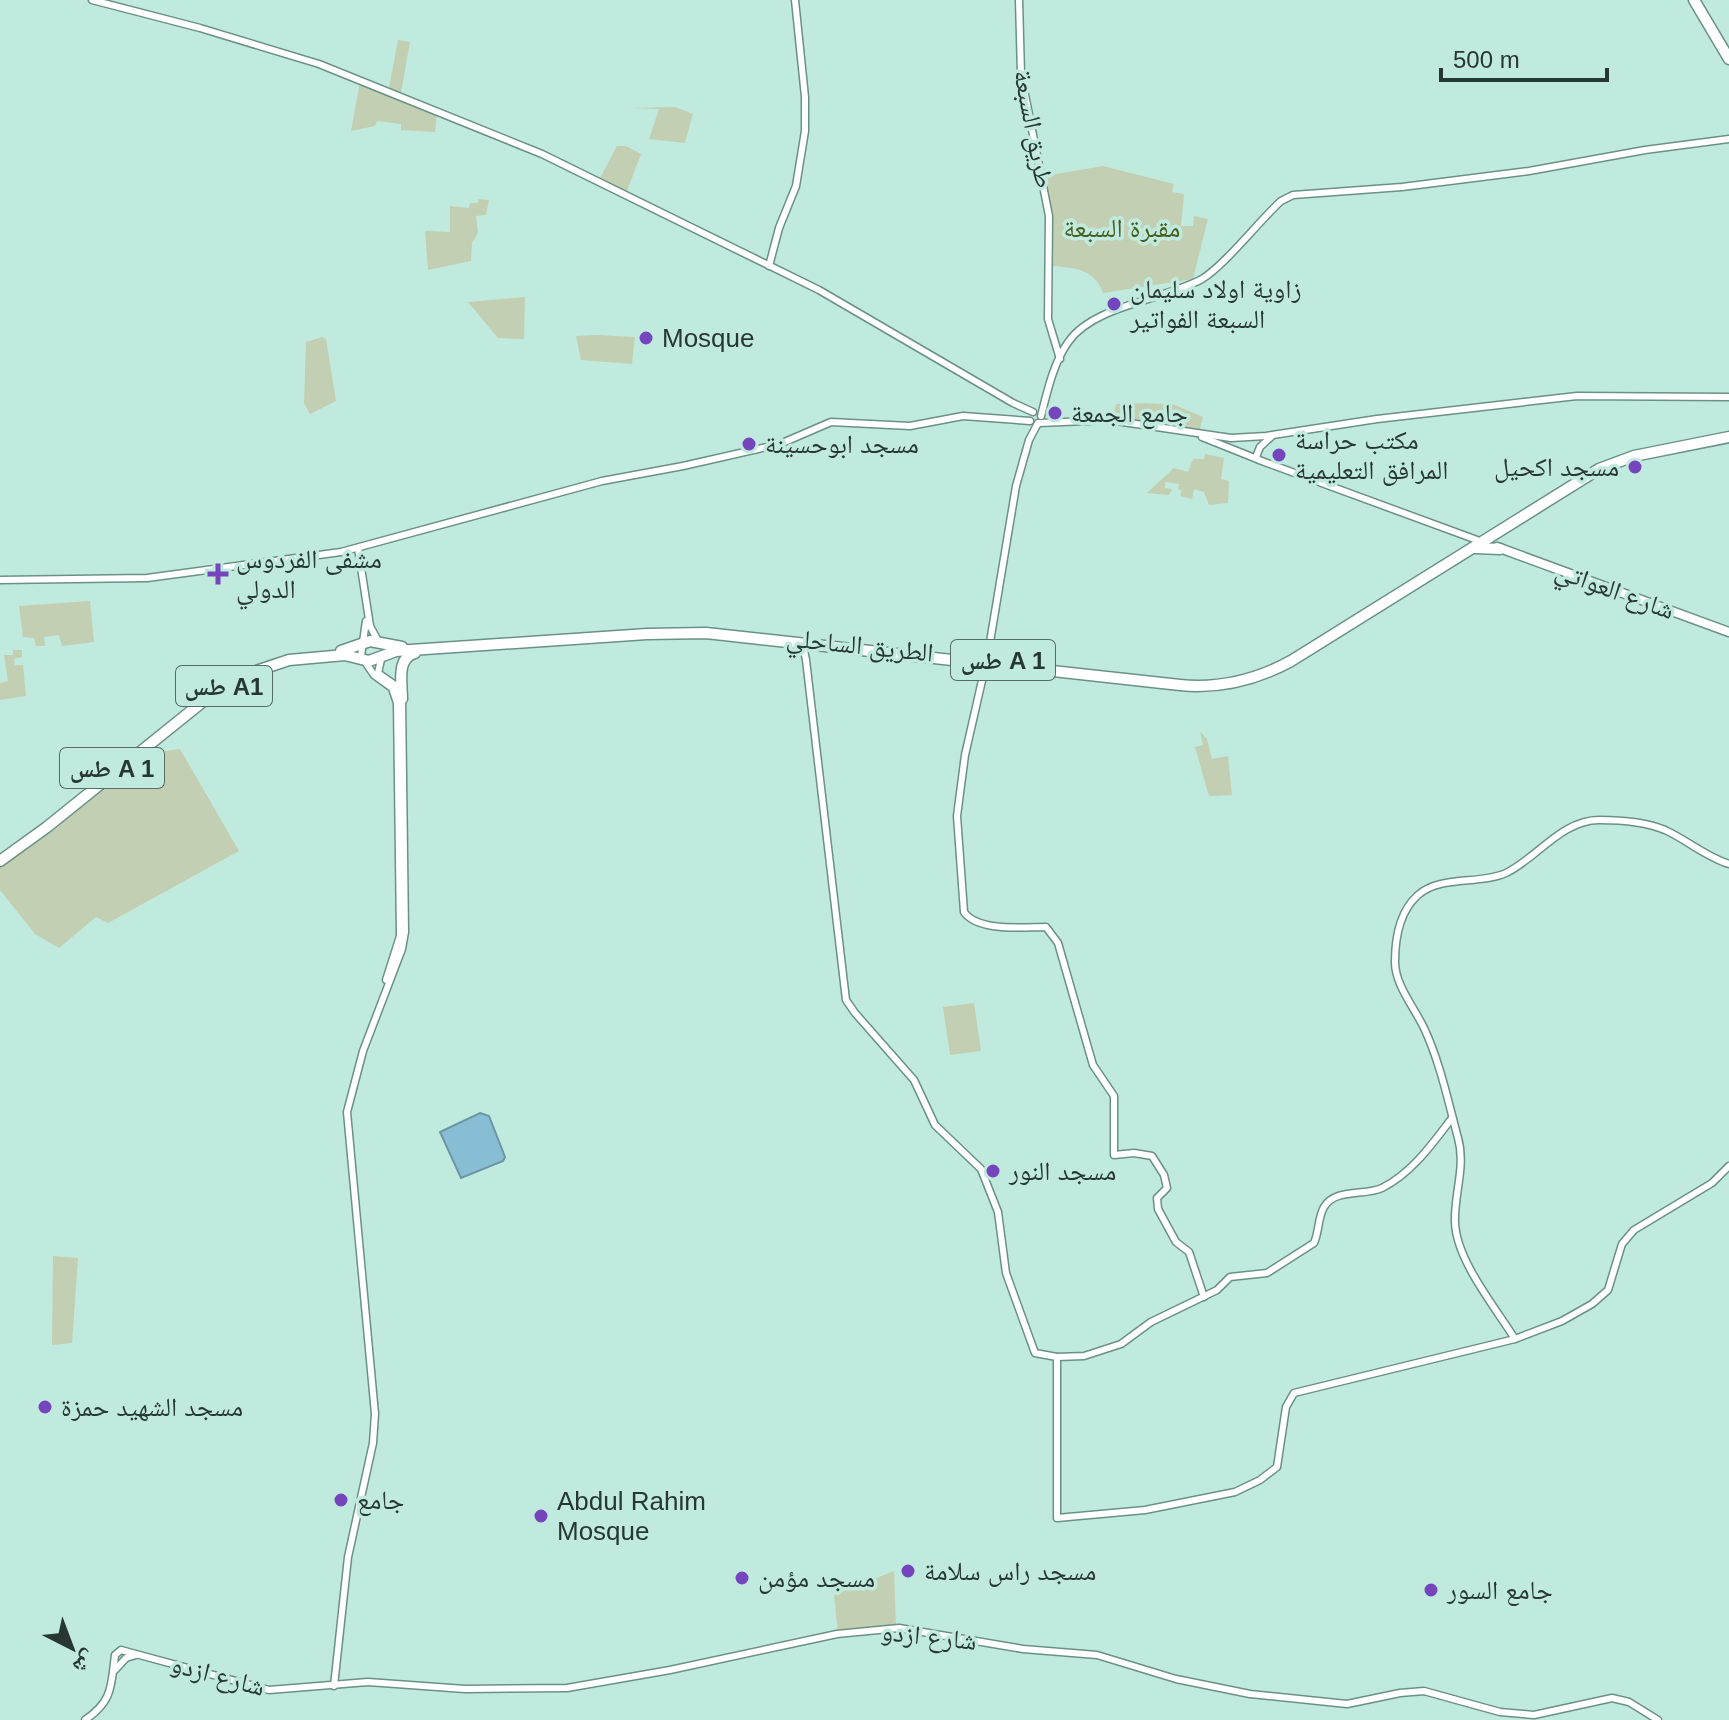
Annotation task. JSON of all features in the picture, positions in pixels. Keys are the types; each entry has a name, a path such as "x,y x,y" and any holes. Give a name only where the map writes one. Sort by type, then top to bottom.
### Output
{"highway":[{"path":"1694,0 1729,59"},
{"name":"الطريق الساحلي","path":"1483,538 1591,473 1614,463 1729,435"},
{"name":"الطريق الساحلي","path":"152,740 223,681 254,665 277,658 369,643 690,629 1193,686 1246,681 1291,661 1607,461 1633,452 1729,435"},
{"path":"1483,538 1485,546 1503,548 1502,535 1509,524"},
{"name":"الطريق الساحلي","path":"368,664 396,651 688,633 845,646"},
{"path":"368,664 369,643"},
{"name":"طس A1","path":"0,861 211,695 244,675 289,660 369,643"},
{"path":"981,664 981,653 988,646 1001,663"},
{"path":"402,699 404,659 410,654 434,648"},
{"name":"طس A 1","path":"0,855 152,740"}],"main road":[{"path":"1483,538 1503,548"},
{"name":"شارع العواتي","path":"1503,548 1729,630"}],"street":[{"path":"92,0 241,40 378,86 551,158 856,309 1034,418"},
{"path":"769,266 779,228 796,186 805,131 805,97 795,0"},
{"name":"طريق السبعة","path":"1019,0 1021,74 1049,216 1048,319 1060,359"},
{"path":"1204,1297 1189,1252 1177,1244 1158,1209 1157,1198 1167,1188 1152,1156 1134,1153 1114,1155 1114,1096 1093,1065 1055,937 1046,927 993,926 969,919 964,912 957,816 965,755 1016,486 1034,418 1060,359 1072,337 1090,323 1206,276 1281,201 1293,195 1402,187 1529,171 1645,150 1729,139"},
{"path":"0,580 147,578 341,552 602,481 780,444 831,422 901,426 957,416 1003,421 1034,418 1052,421 1109,420 1231,438 1276,435 1377,419 1577,396 1729,397"},
{"path":"1192,433 1255,458 1260,463 1483,538"},
{"path":"1255,458 1260,447 1276,435"},
{"path":"1255,458 1254,453 1266,436"},
{"path":"359,560 363,550 371,545"},
{"path":"357,548 369,643 361,653 376,676 392,688 397,703 400,931 397,950 363,1043 363,1051"},
{"path":"341,552 353,553 359,560"},
{"path":"334,1686 348,1557 375,1424 347,1127 348,1105 363,1051 405,937 402,699 395,685 378,673 383,651 369,643"},
{"path":"796,643 805,654 846,1000 914,1080 935,1125 981,1169 998,1212 1006,1273 1035,1353 1057,1357 1084,1356 1116,1346 1151,1322 1220,1288 1230,1277 1267,1273 1307,1249 1316,1239 1323,1209 1329,1202 1344,1195 1387,1185 1425,1153 1452,1118"},
{"path":"805,654 814,645"},
{"path":"1515,1339 1468,1264 1457,1237 1454,1218 1461,1155 1432,1049 1400,984 1395,967 1400,924 1419,894 1439,885 1493,878 1508,872 1571,827 1596,820 1656,827 1729,864"},
{"path":"1057,1357 1057,1518 1145,1510 1247,1488 1278,1465 1286,1407 1294,1393 1515,1339 1562,1321 1599,1299 1612,1283 1622,1244 1634,1230 1712,1183 1729,1166"},
{"name":"شارع ازدو","path":"85,1720 106,1702 115,1670 115,1655 119,1650 261,1689 375,1682 465,1689 573,1688 837,1634 899,1628 1023,1649 1097,1655 1176,1679 1250,1694 1347,1704 1424,1691 1500,1712 1534,1715 1612,1698 1629,1702 1658,1720"}],"green space":[{"path":"398,40 410,42 401,93 389,88"},
{"path":"360,82 437,113 435,132 401,130 401,124 377,121 375,126 351,131"},
{"path":"675,107 693,114 685,143 649,139 659,109 630,108"},
{"path":"617,146 626,146 641,154 627,191 599,180"},
{"name":"مقبرة السبعة","path":"1103,166 1174,184 1172,192 1184,194 1181,226 1193,226 1194,216 1208,219 1193,279 1103,293 1089,274 1052,266 1044,176"},
{"path":"478,199 489,200 486,215 476,216 478,233 472,243 471,261 428,270 425,231 450,232 450,206 469,208 470,203 478,203"},
{"path":"525,297 524,339 498,338 468,302"},
{"path":"576,336 635,337 632,364 581,360"},
{"path":"322,337 326,339 336,401 310,414 304,403 306,342"},
{"path":"1116,404 1175,405 1203,417 1199,432 1113,418"},
{"path":"1205,454 1224,458 1221,479 1229,481 1228,503 1209,505 1204,492 1194,489 1192,499 1180,496 1182,491 1178,489 1179,484 1165,482 1165,488 1172,489 1169,495 1147,493 1174,468 1188,472 1193,459 1204,459"},
{"path":"90,601 94,642 62,646 59,635 44,637 45,646 36,646 34,638 23,637 19,606"},
{"path":"13,650 22,650 22,657 14,659 15,665 23,665 26,696 0,700 0,683 8,681 4,655 13,655"},
{"path":"1200,732 1207,739 1212,759 1228,756 1232,795 1209,796 1195,747 1203,745"},
{"path":"180,749 239,851 108,923 96,917 59,948 35,934 0,890 0,868 152,753"},
{"path":"974,1003 981,1051 950,1055 943,1007"},
{"path":"53,1256 78,1258 72,1343 52,1345"},
{"path":"894,1571 896,1626 838,1633 834,1595"}],"water":[{"path":"480,1113 489,1116 505,1157 503,1161 461,1178 440,1132"}],"place":[{"name":"زاوية اولاد سليمان السبعة الفواتير","path":"1114,304"},
{"name":"Mosque","path":"646,338"},
{"name":"جامع الجمعة","path":"1055,413"},
{"name":"مسجد ابوحسينة","path":"749,444"},
{"name":"مكتب حراسة المرافق التعليمية","path":"1279,455"},
{"name":"مسجد اكحيل","path":"1635,467"},
{"name":"مشفى الفردوس الدولي","path":"218,574"},
{"name":"مسجد النور","path":"993,1171"},
{"name":"مسجد الشهيد حمزة","path":"45,1407"},
{"name":"جامع","path":"341,1500"},
{"name":"Abdul Rahim Mosque","path":"541,1516"},
{"name":"مسجد راس سلامة","path":"908,1571"},
{"name":"مسجد مؤمن","path":"742,1578"},
{"name":"جامع السور","path":"1431,1590"}]}
